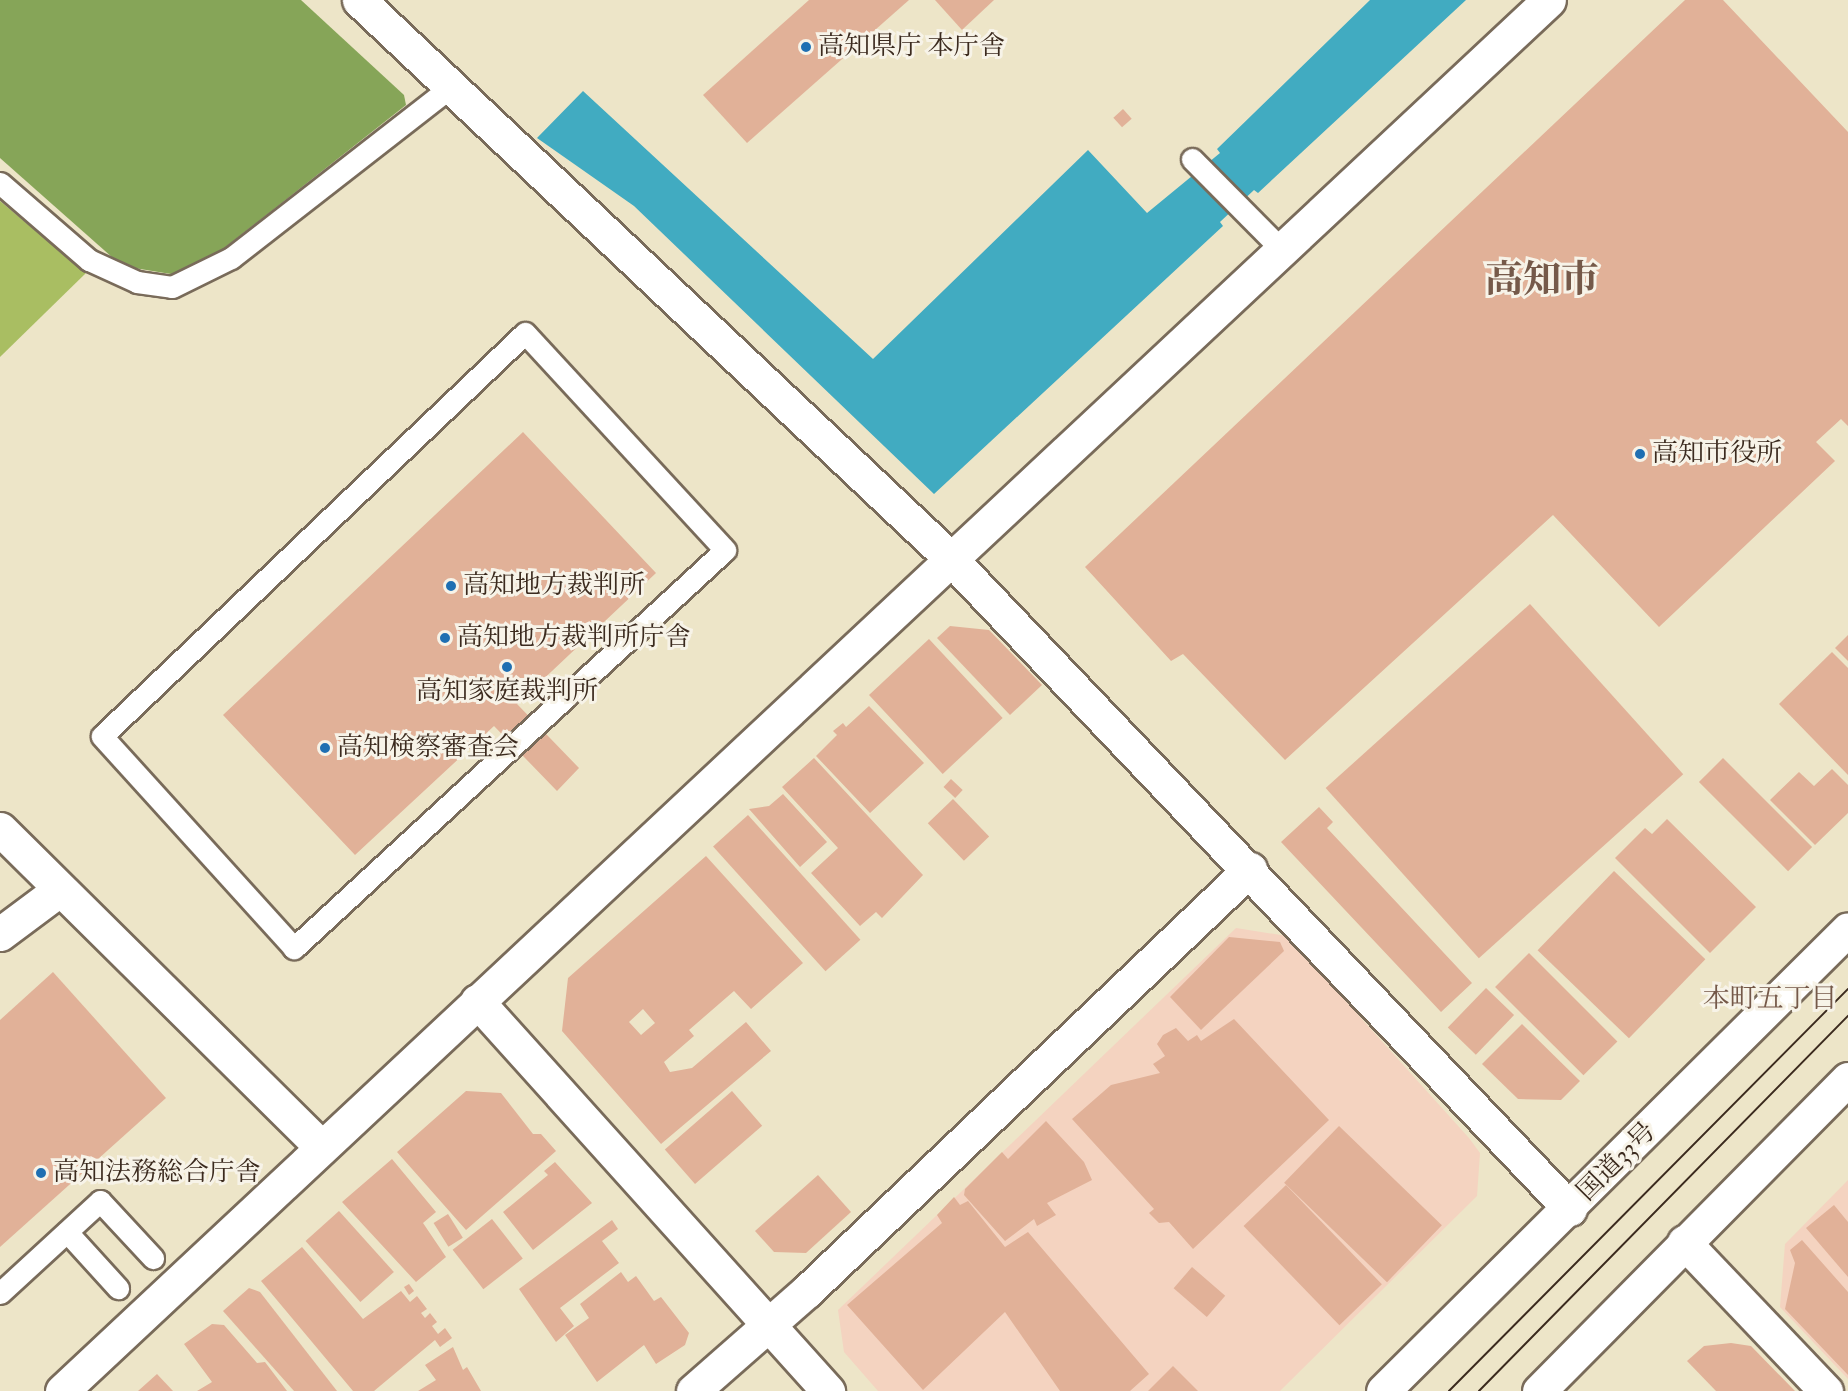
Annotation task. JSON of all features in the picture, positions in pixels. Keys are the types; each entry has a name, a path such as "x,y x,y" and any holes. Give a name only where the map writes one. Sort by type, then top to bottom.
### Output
{"main road":[{"path":"359,0 452,86 907,522 950,558 1250,869 1570,1209"},
{"path":"62,1391 1549,0"},
{"path":"0,829 59,890 321,1147"},
{"path":"693,1391 769,1325 1250,869"},
{"path":"0,934 59,890"},
{"name":"国道33号","path":"1383,1391 1570,1209 1848,929"},
{"path":"477,1001 828,1391"},
{"path":"1539,1391 1684,1242 1848,1079"},
{"path":"1684,1242 1826,1391"}],"lane":[{"path":"0,183 89,260 137,282 172,287 231,258 452,86"},
{"path":"1192,159 1281,249"},
{"path":"525,333 725,550 566,698 294,948 102,736 525,333"},
{"path":"0,1293 100,1201 153,1258"},
{"path":"67,1232 118,1288"}],"shaded area":[{"path":"1236,928 1287,936 1469,1138 1480,1153 1477,1196 1280,1391 878,1391 844,1352 838,1310"},
{"path":"1848,1180 1848,1379 1780,1307 1785,1244"}],"green space":[{"path":"0,0 301,0 404,95 406,105 204,264 177,275 122,266 0,158"},
{"path":"0,201 86,273 0,357"}],"water":[{"path":"1370,0 1466,0 1258,193 1254,190 1220,222 1223,226 934,494 634,206 537,138 583,91 873,359 1088,150 1147,213 1220,153 1217,149"}],"building":[{"name":"高知県庁 本庁舎","path":"809,0 909,0 747,143 703,95"},
{"name":"高知県庁 本庁舎","path":"935,0 994,0 962,30"},
{"path":"1685,0 1723,0 1848,132 1848,426 1841,419 1816,442 1835,461 1659,627 1553,515 1285,760 1183,654 1171,661 1085,567"},
{"path":"1123,109 1132,119 1122,127 1113,118"},
{"name":"高知地方裁判所庁舎","path":"523,432 656,573 517,704 579,768 557,791 494,726 355,855 223,715"},
{"path":"1530,604 1683,774 1479,958 1326,788"},
{"path":"950,626 989,630 1042,685 1010,715 937,638"},
{"path":"1848,635 1848,661 1835,648"},
{"path":"929,639 1003,718 943,774 869,695"},
{"path":"1832,652 1848,668 1848,775 1779,704"},
{"path":"869,706 924,763 870,813 816,756 837,735 833,731 843,723 846,727"},
{"path":"814,758 923,875 882,918 876,912 860,926 811,873 838,848 782,787"},
{"path":"1723,758 1812,847 1788,871 1699,782"},
{"path":"1832,769 1848,785 1848,813 1815,845 1770,800 1799,772 1814,786"},
{"path":"951,779 963,790 955,798 943,787"},
{"path":"783,794 827,842 800,867 749,809 769,806"},
{"path":"953,799 989,836 964,861 928,823"},
{"path":"1319,807 1333,822 1327,828 1472,983 1441,1012 1281,842"},
{"path":"748,815 860,940 825,971 713,846"},
{"path":"1667,819 1756,907 1710,953 1615,858 1645,828 1652,834"},
{"path":"706,856 803,963 751,1009 734,991 689,1030 694,1036 664,1062 670,1072 692,1068 746,1022 771,1051 661,1144 562,1031 568,978","holes":["643,1009 655,1023 641,1035 629,1022"]},
{"path":"1614,871 1705,959 1629,1038 1538,950"},
{"path":"1229,937 1280,942 1284,951 1201,1030 1170,997"},
{"path":"1529,953 1617,1041 1583,1075 1495,987"},
{"name":"高知法務総合庁舎","path":"53,972 166,1098 0,1247 0,1020"},
{"path":"1486,988 1514,1015 1476,1055 1448,1028"},
{"path":"1234,1019 1329,1120 1193,1249 1169,1222 1159,1223 1149,1213 1154,1209 1072,1119 1111,1085 1160,1073 1153,1064 1165,1056 1157,1044 1163,1035 1176,1028 1188,1041 1197,1035 1201,1041"},
{"path":"1522,1024 1580,1081 1561,1100 1518,1099 1482,1064"},
{"path":"466,1091 501,1093 533,1134 541,1134 556,1151 466,1230 397,1152"},
{"path":"732,1091 762,1126 695,1184 665,1149"},
{"path":"1046,1121 1084,1162 1092,1180 1047,1203 1056,1215 1037,1226 1034,1219 1005,1241 964,1195 965,1189 1002,1152 1008,1159"},
{"path":"1339,1126 1442,1225 1387,1282 1284,1183"},
{"path":"392,1159 436,1212 423,1223 446,1257 416,1282 342,1202"},
{"path":"555,1162 592,1203 533,1250 503,1212 548,1175 544,1171"},
{"path":"818,1175 851,1212 806,1253 774,1252 755,1231"},
{"path":"1286,1185 1382,1284 1339,1325 1244,1226"},
{"path":"954,1197 960,1205 968,1201 1005,1247 1028,1232 1149,1374 1130,1391 1060,1391 1005,1312 923,1390 847,1305 942,1223 937,1215"},
{"path":"1834,1205 1848,1222 1848,1277 1806,1228"},
{"path":"339,1211 394,1272 360,1302 306,1241"},
{"path":"448,1214 463,1238 448,1247 434,1223"},
{"path":"492,1219 523,1258 483,1289 453,1250"},
{"path":"612,1220 618,1229 602,1241 619,1263 560,1308 574,1326 556,1342 519,1289"},
{"path":"1802,1240 1848,1292 1848,1375 1785,1309 1795,1263 1790,1250"},
{"path":"302,1247 363,1319 401,1291 410,1302 417,1296 427,1309 421,1313 425,1318 430,1313 437,1322 432,1326 438,1334 445,1328 452,1338 440,1347 435,1340 374,1391 353,1391 261,1281"},
{"path":"1192,1267 1225,1296 1207,1317 1174,1288"},
{"path":"621,1272 628,1282 636,1276 654,1301 661,1297 689,1333 685,1345 656,1364 644,1345 597,1382 565,1335 589,1318 580,1304"},
{"path":"409,1284 414,1291 409,1295 404,1287"},
{"path":"249,1288 260,1292 337,1391 294,1391 223,1311"},
{"path":"212,1324 224,1325 257,1363 265,1362 287,1391 197,1391 212,1382 184,1344"},
{"path":"1731,1343 1751,1346 1795,1391 1716,1391 1687,1361 1704,1346"},
{"path":"453,1347 463,1370 467,1367 481,1391 418,1391 436,1380 425,1365"},
{"path":"1173,1366 1198,1391 1148,1391"},
{"path":"157,1374 173,1391 138,1391"}],"tram line":[{"path":"1449,1391 1848,989"},
{"path":"1479,1391 1848,1016"}],"place":[{"name":"高知県庁 本庁舎","path":"806,47"},
{"name":"高知市役所","path":"1640,454"},
{"name":"高知地方裁判所","path":"451,586"},
{"name":"高知地方裁判所庁舎","path":"445,638"},
{"name":"高知家庭裁判所","path":"507,667"},
{"name":"高知検察審査会","path":"325,748"},
{"name":"高知法務総合庁舎","path":"41,1173"}],"district":[{"name":"高知市","path":"1542,281"},
{"name":"本町五丁目","path":"1770,999"}]}
